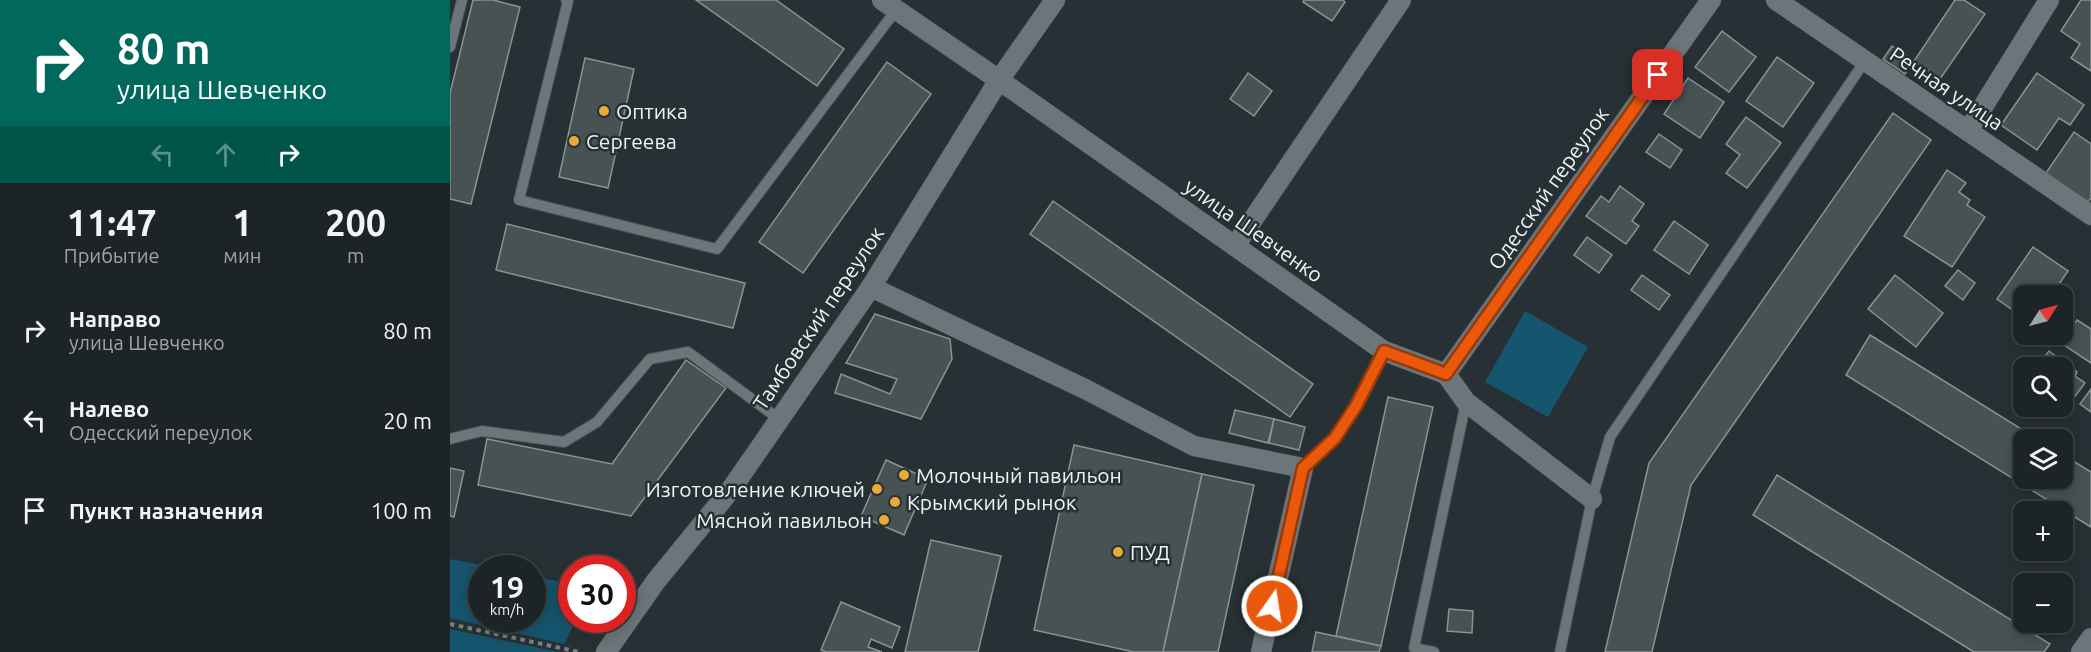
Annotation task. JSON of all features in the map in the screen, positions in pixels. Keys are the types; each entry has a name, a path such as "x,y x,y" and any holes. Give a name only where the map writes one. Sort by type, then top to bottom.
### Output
{"street":[{"name":"Тамбовский переулок","path":"606,652 657,581 732,488 871,287 999,80 1055,0"},
{"path":"1235,246 1401,0"},
{"name":"Одесский переулок","path":"1446,374 1711,0"},
{"name":"Речная улица","path":"1776,0 2091,215"},
{"path":"1968,131 2049,0"},
{"name":"улица Шевченко","path":"889,5 1384,351 1446,374"},
{"path":"871,287 1085,389 1194,446 1303,468 1261,652"},
{"path":"1446,374 1466,402 1592,499"},
{"path":"2081,652 2091,638"}],"lane":[{"path":"450,47 462,0"},
{"path":"568,0 519,200 717,249 889,5"},
{"path":"1560,652 1592,499 1610,437 1865,61"},
{"path":"1303,468 1335,438 1356,406 1384,351"},
{"path":"450,439 482,431 564,442 597,422 650,359 688,352 779,419"},
{"path":"1434,652 1414,648 1466,402"}],"path":[{"path":"450,624 579,652"}],"shaded area":[{"path":"1525,311 1588,347 1548,417 1485,382"},
{"path":"450,559 468,562 468,622 450,618"},
{"path":"546,579 558,581 558,633 570,633 564,644 516,633 546,633"},
{"path":"450,629 558,652 450,652"}],"building":[{"path":"473,0 493,0 520,7 471,204 450,199 450,93"},
{"path":"696,0 776,0 844,49 817,86"},
{"path":"1304,0 1343,0 1345,2 1332,21 1303,2"},
{"path":"1955,0 1964,0 1985,14 1940,79 1914,61"},
{"path":"2081,0 2091,0 2091,71 2071,58 2080,44 2061,31"},
{"path":"1722,31 1756,57 1729,92 1695,67"},
{"path":"1892,46 1914,61 1905,74 1883,59"},
{"path":"1777,57 1814,83 1783,127 1746,101"},
{"path":"585,58 634,69 608,188 559,177"},
{"path":"887,62 931,94 803,273 759,242"},
{"path":"1248,73 1272,91 1254,116 1230,99"},
{"path":"2037,73 2084,105 2070,125 2059,118 2037,150 2001,125"},
{"path":"1688,78 1724,102 1700,138 1664,114"},
{"path":"1893,113 1931,140 1691,485 1652,652 1605,652 1649,463"},
{"path":"1746,117 1781,143 1747,188 1726,173 1740,155 1726,144"},
{"path":"2074,132 2091,144 2091,198 2088,202 2046,173"},
{"path":"1659,134 1682,150 1670,168 1646,152"},
{"path":"1947,170 1966,183 1959,192 1970,200 1967,205 1985,217 1952,267 1904,236"},
{"path":"1620,186 1644,204 1632,221 1639,226 1626,244 1586,216 1601,196 1609,202"},
{"path":"1053,201 1313,384 1290,417 1030,234"},
{"path":"1674,221 1708,245 1689,274 1654,250"},
{"path":"507,224 745,283 733,328 496,270"},
{"path":"1587,237 1612,255 1599,273 1574,255"},
{"path":"2033,247 2068,271 2058,285 2013,285 2013,310 1997,299"},
{"path":"1958,270 1975,283 1963,300 1945,286"},
{"path":"1642,275 1670,295 1659,310 1631,290"},
{"path":"1895,275 1943,313 1916,347 1868,309"},
{"path":"875,314 950,339 952,359 921,419 835,393 841,374 890,394 897,379 846,363"},
{"path":"2077,320 2091,329 2091,363 2064,345 2073,345 2073,326"},
{"path":"1870,335 2021,429 2013,429 2013,479 1846,375"},
{"path":"2049,351 2057,357 2044,357"},
{"path":"686,360 726,388 631,516 478,485 487,439 612,464"},
{"path":"2073,369 2077,372 2075,376 2085,383 2073,399"},
{"path":"2091,389 2091,412 2080,404"},
{"path":"1388,397 1433,407 1381,646 1336,636"},
{"path":"1235,410 1274,419 1268,443 1229,433"},
{"path":"1274,419 1305,427 1299,450 1269,443"},
{"name":"ПУД","path":"1074,445 1202,474 1163,652 1134,652 1034,630"},
{"path":"886,460 928,479 904,535 861,516"},
{"path":"2073,461 2091,472 2091,527 2073,516 2073,501 2049,501 2030,489 2073,489"},
{"path":"450,468 464,471 454,517 450,516"},
{"path":"1202,474 1254,485 1218,652 1163,652"},
{"path":"1777,475 2013,621 2013,633 2032,633 2050,644 2044,652 1974,652 1753,515"},
{"path":"931,540 1001,556 978,652 905,652"},
{"path":"841,602 900,627 892,648 871,639 868,647 882,652 826,652 821,650"},
{"path":"1449,609 1473,611 1472,633 1447,631"},
{"path":"1316,632 1381,646 1379,652 1312,652"}],"place":[{"name":"Оптика","path":"604,111"},
{"name":"Сергеева","path":"574,141"},
{"name":"Молочный павильон","path":"904,475"},
{"name":"Изготовление ключей","path":"877,489"},
{"name":"Крымский рынок","path":"895,502"},
{"name":"Мясной павильон","path":"884,520"},
{"name":"ПУД","path":"1118,552"}],"route":[{"path":"1272,606 1303,468 1335,438 1356,406 1384,351 1446,374 1658,75"}]}
